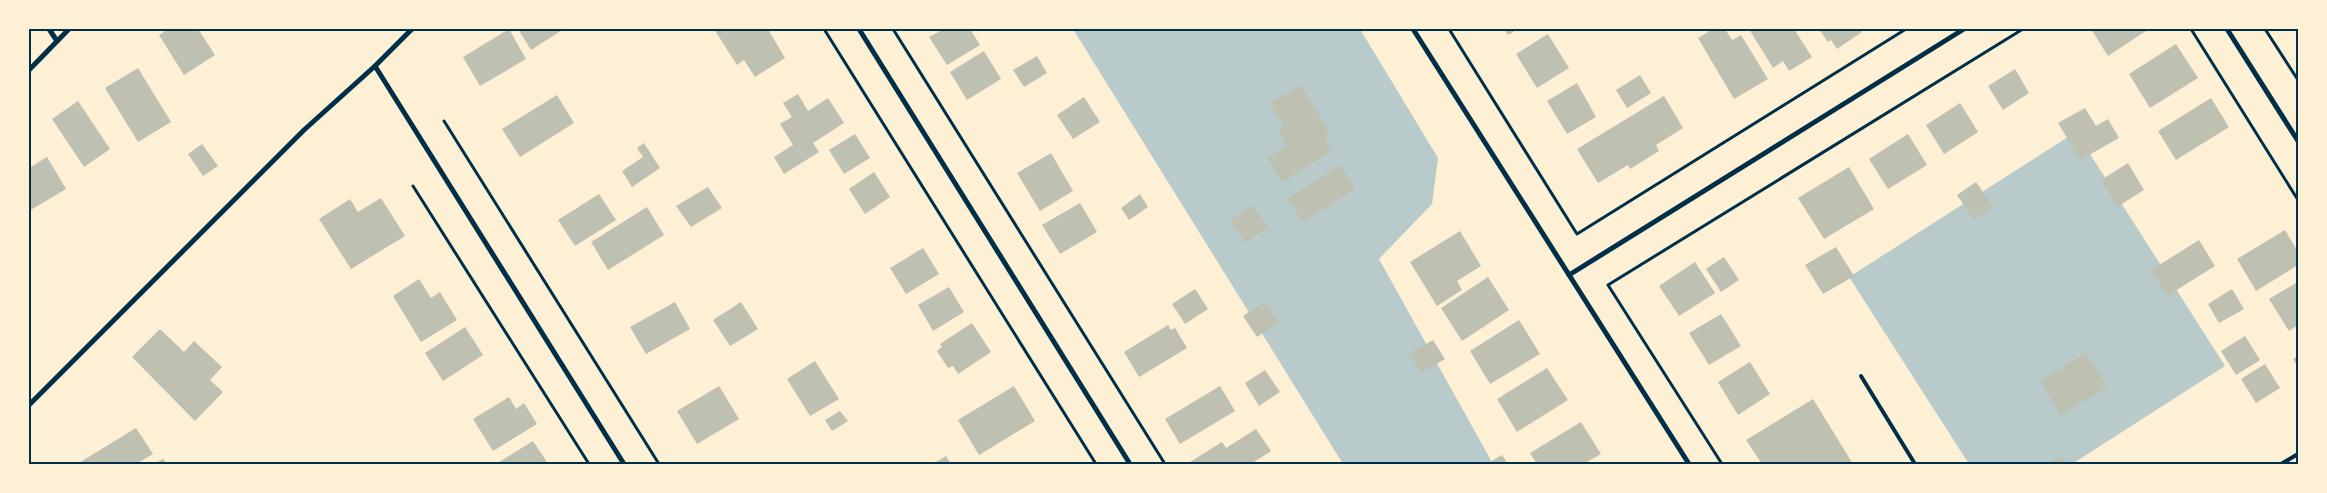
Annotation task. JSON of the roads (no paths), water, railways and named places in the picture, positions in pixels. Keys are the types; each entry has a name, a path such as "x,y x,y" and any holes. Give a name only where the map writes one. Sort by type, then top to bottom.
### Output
{"street":[{"path":"49,29 57,41"},
{"path":"29,70 69,29"},
{"path":"29,405 304,130 412,29"},
{"path":"859,29 1130,464"},
{"path":"1413,29 1689,464"},
{"path":"1569,275 1964,29"},
{"path":"2227,29 2298,141"},
{"path":"374,66 624,464"}],"lane":[{"path":"1861,376 1915,464"},
{"path":"2281,464 2298,454"}]}
